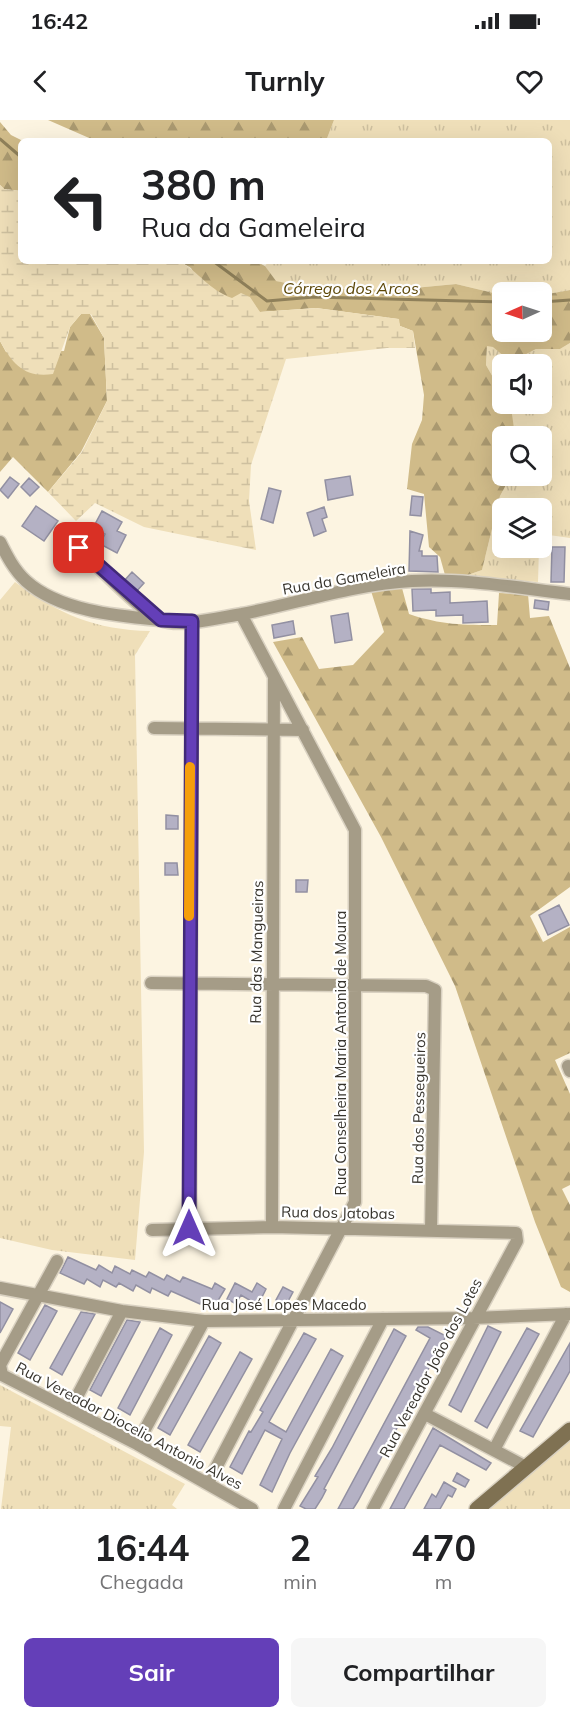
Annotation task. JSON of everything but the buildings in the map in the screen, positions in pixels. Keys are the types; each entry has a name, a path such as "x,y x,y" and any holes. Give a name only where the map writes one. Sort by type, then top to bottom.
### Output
{"main road":[{"path":"477,1509 570,1430"}],"street":[{"name":"Rua da Gameleira","path":"0,542 11,563 27,582 61,601 91,611 161,620 192,621 241,614 382,584 412,581 448,582 570,594"},
{"path":"79,548 161,620"},
{"name":"Rua Conselheira Maria Antonia de Moura","path":"208,1483 356,1202 355,830 241,614"},
{"path":"189,1228 192,621"},
{"name":"Rua das Mangueiras","path":"272,1227 271,984 274,676"},
{"path":"154,728 303,730"},
{"path":"151,983 357,985"},
{"name":"Rua dos Pessegueiros","path":"357,985 433,989 437,995 432,1230"},
{"name":"Rua dos Jatobas","path":"152,1230 272,1227 513,1232 518,1236 517,1241"},
{"name":"Rua Vereador João dos Lotes","path":"373,1509 517,1241"},
{"path":"0,1365 57,1261"},
{"name":"Rua José Lopes Macedo","path":"0,1287 122,1311 204,1321 474,1318 568,1314"},
{"path":"70,1410 122,1311"},
{"path":"494,1450 568,1314"},
{"path":"284,1509 383,1319"},
{"path":"137,1444 204,1321"},
{"name":"Rua Vereador Diocelio Antonio Alves","path":"0,1365 5,1379 137,1444 252,1509"},
{"path":"424,1413 526,1467"}],"green space":[{"path":"48,120 334,120 327,138 89,138"},
{"path":"334,120 570,120 570,290 552,293 552,282 492,282 492,293 456,284 393,290 311,288 275,281 265,266 267,264 552,264 552,138 327,138"},
{"path":"0,122 11,135 18,138 18,191 4,189 0,185"},
{"path":"0,185 4,189 18,191 18,264 183,264 224,295 232,298 241,293 250,297 260,312 316,308 399,319 400,326 413,331 415,348 387,348 286,359 251,465 249,501 256,550 144,527 95,503 76,521 48,492 82,452 107,401 104,338 91,314 81,314 70,327 53,374 43,375 27,372 21,368 10,357 0,341"},
{"path":"184,264 261,264 276,281 311,288 393,290 456,284 492,293 492,342 552,342 552,293 570,290 570,343 560,349 536,349 526,354 501,354 493,347 487,346 486,365 492,376 492,414 512,414 514,426 492,426 492,486 506,486 500,498 492,498 492,529 482,570 465,576 445,575 440,557 429,547 424,494 407,489 412,444 422,420 424,395 413,331 400,326 398,319 316,308 260,312 216,293 195,275 191,268"},
{"path":"81,314 90,314 104,338 107,401 81,452 48,492 13,457 0,472 0,341 6,352 64,351 70,327"},
{"path":"570,343 570,538 552,535 552,498 500,498 506,486 552,486 552,426 513,426 511,414 552,414 552,354 526,354 536,349 560,349"},
{"path":"487,346 493,346 502,354 492,354 492,376 486,365"},
{"path":"492,529 492,558 539,558 538,582 465,576 482,570"},
{"path":"15,582 47,603 78,618 112,627 150,631 135,655 144,1152 135,1260 52,1250 0,1238 0,600"},
{"path":"402,588 409,614 431,620 463,624 497,625 499,593 528,594 530,618 549,616 570,668 570,887 530,916 543,942 570,927 570,1053 555,1060 570,1094 570,1185 562,1189 570,1205 570,1292 561,1287 535,1222 455,986 381,837 273,642 302,637 319,669 353,665 384,632 371,591"},
{"path":"0,1385 185,1484 172,1505 177,1509 1,1509 11,1427 0,1426"},
{"path":"570,1437 570,1509 483,1509"}],"waterway":[{"name":"Córrego dos Arcos","path":"0,139 18,154"},
{"name":"Córrego dos Arcos","path":"217,264 267,301 314,297 492,302"},
{"name":"Córrego dos Arcos","path":"552,301 570,300"}],"slow traffic":[{"path":"189,916 190,767"}],"route":[{"path":"79,548 140,604 161,620 192,621 189,1228"}]}
